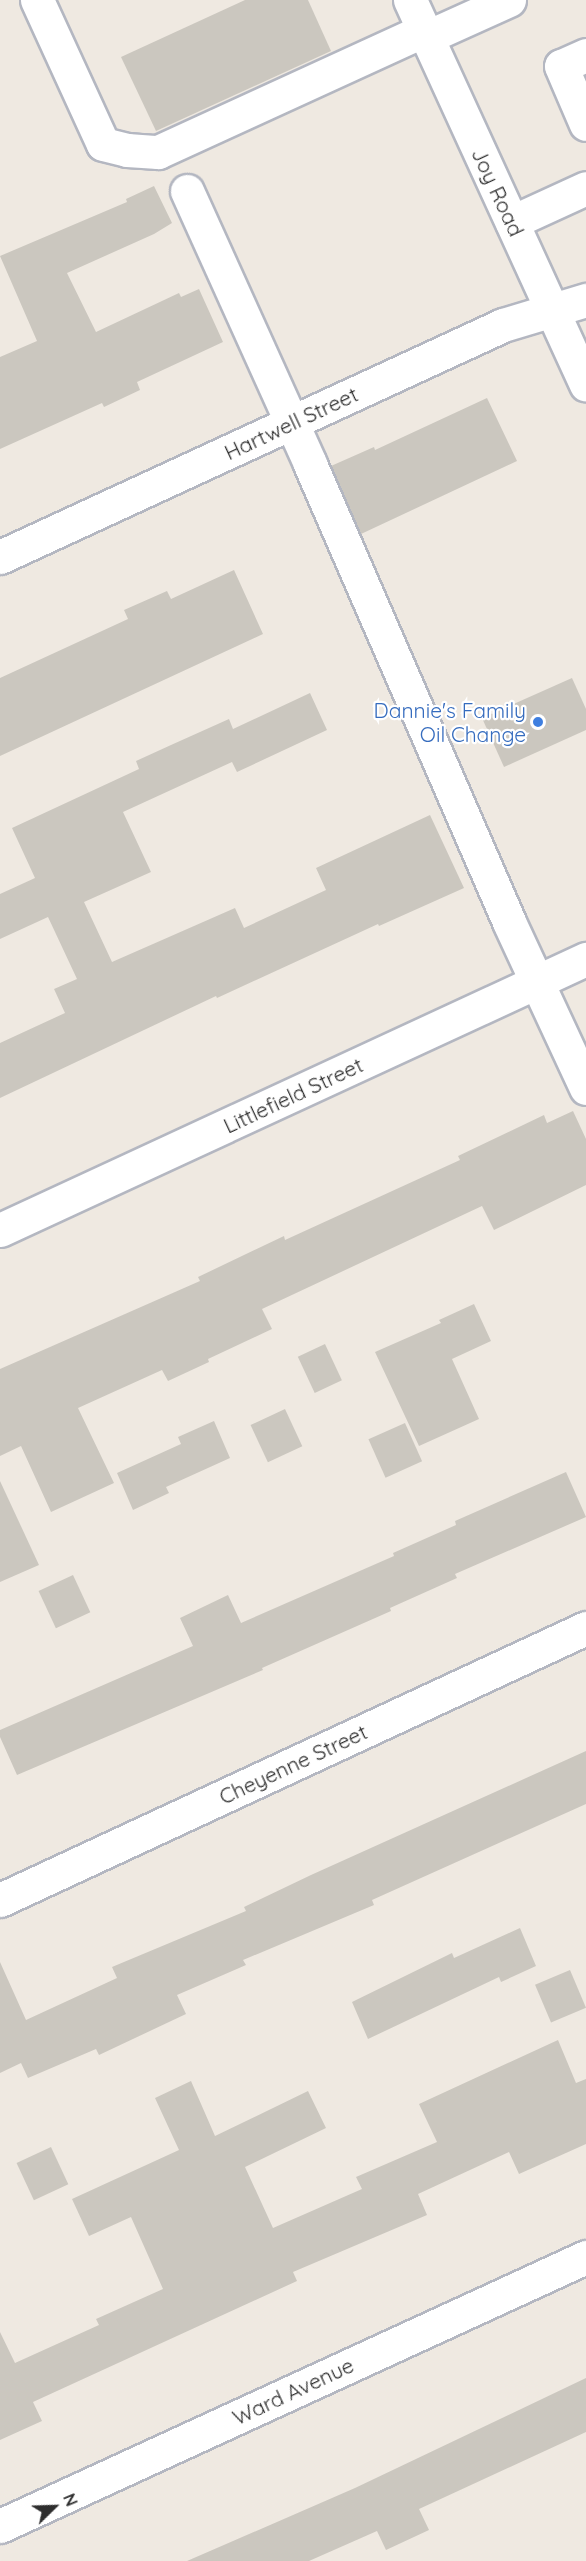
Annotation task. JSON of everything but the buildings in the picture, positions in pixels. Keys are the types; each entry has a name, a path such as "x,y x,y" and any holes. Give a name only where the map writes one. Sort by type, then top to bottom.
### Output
{"street":[{"name":"Joy Road","path":"410,0 586,385"},
{"path":"48,3 103,144 127,150 158,152 425,34 508,0"},
{"path":"586,55 561,66 586,124"},
{"path":"512,222 586,188"},
{"path":"187,191 586,1088"},
{"name":"Hartwell Street","path":"0,557 503,325 586,300"},
{"name":"Littlefield Street","path":"0,1230 586,960"},
{"name":"Cheyenne Street","path":"0,1900 586,1628"},
{"name":"Ward Avenue","path":"0,2526 586,2257"}],"place":[{"name":"Dannie's Family Oil Change","path":"538,722"}]}
